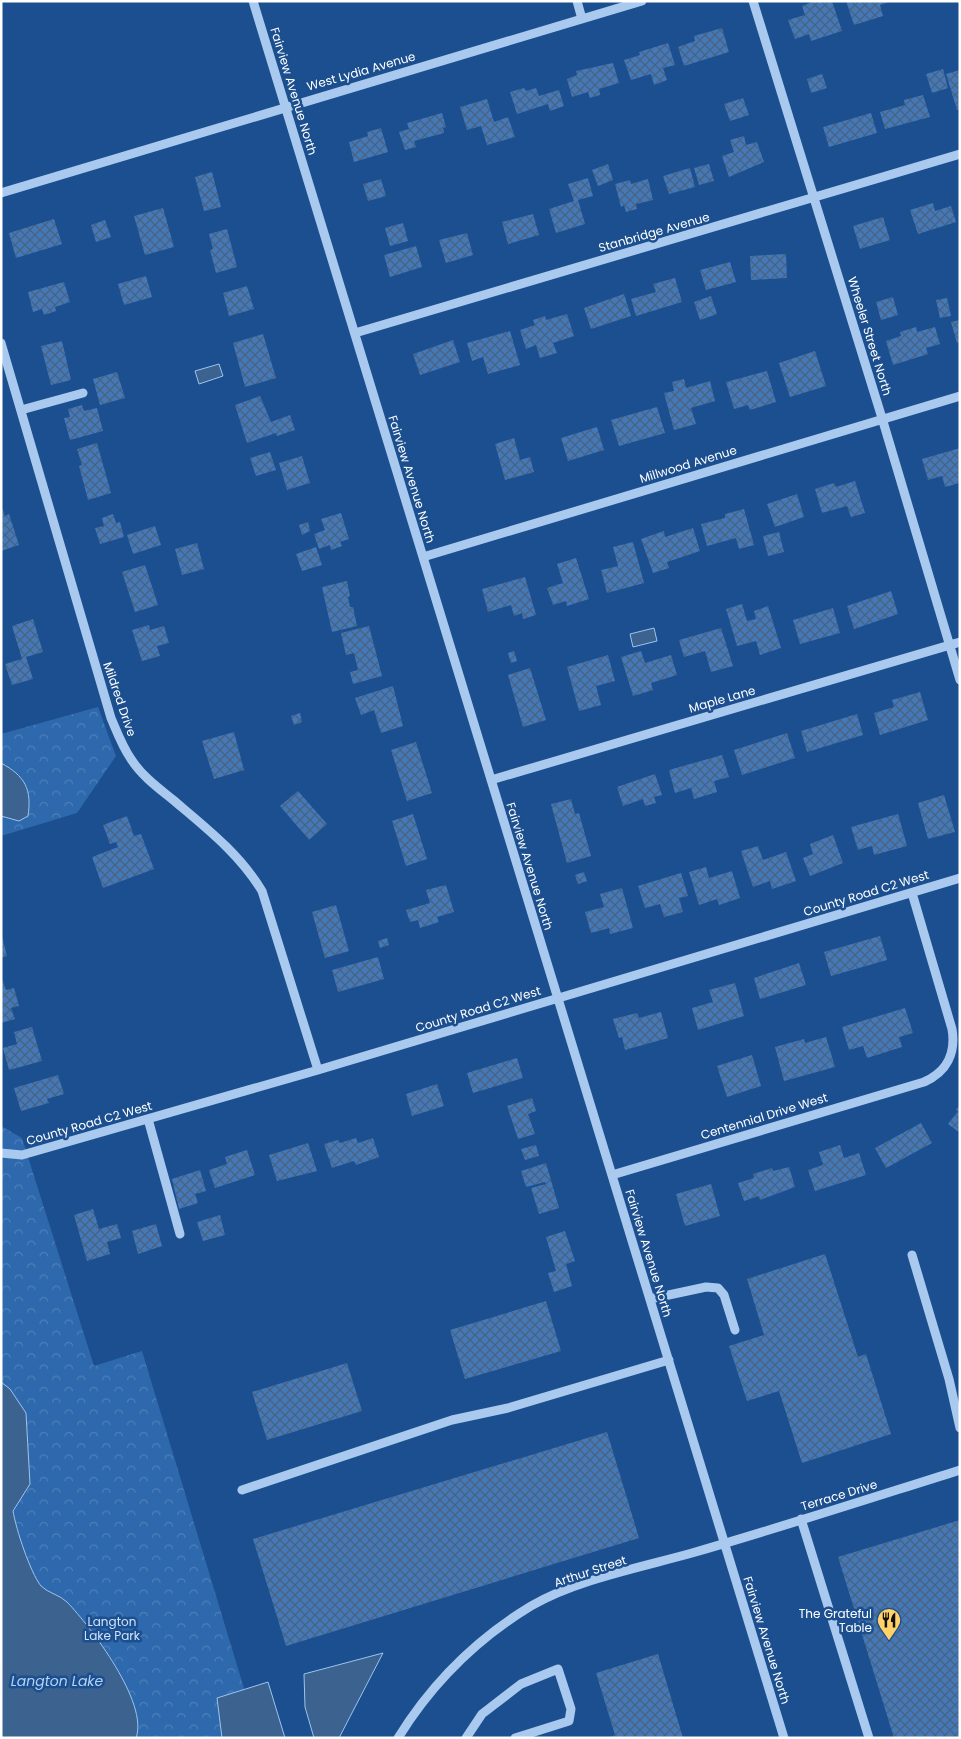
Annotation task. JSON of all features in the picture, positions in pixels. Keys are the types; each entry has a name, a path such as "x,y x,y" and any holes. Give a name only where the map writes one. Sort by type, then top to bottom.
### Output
{"street":[{"name":"Fairview Avenue North","path":"253,1 784,1738"},
{"path":"577,1 582,19"},
{"name":"West Lydia Avenue","path":"1,193 642,1"},
{"name":"Wheeler Street North","path":"753,1 815,198 960,680"},
{"name":"Stanbridge Avenue","path":"355,332 960,154"},
{"name":"Mildred Drive","path":"1,343 119,739 131,760 146,777 214,834 249,870 262,891 318,1070"},
{"path":"21,410 84,393"},
{"name":"Millwood Avenue","path":"423,556 960,396"},
{"name":"Maple Lane","path":"491,780 960,642"},
{"name":"County Road C2 West","path":"1,1153 22,1155 148,1119 960,878"},
{"name":"Centennial Drive West","path":"612,1175 924,1082 940,1072 947,1064 954,1041 912,893"},
{"path":"148,1119 180,1234"},
{"path":"912,1256 949,1378 960,1428"},
{"path":"650,1300 706,1288 718,1288 724,1295 735,1330"},
{"path":"242,1490 452,1420 508,1408 669,1360"},
{"name":"Terrace Drive","path":"725,1543 960,1470"},
{"path":"801,1519 869,1738"},
{"name":"Arthur Street","path":"398,1738 419,1703 451,1668 494,1630 533,1605 574,1587 725,1543"},
{"path":"466,1738 482,1714 521,1684 558,1669 571,1709 569,1721 515,1738"}],"green space":[{"path":"98,707 116,756 77,813 1,836 1,734"},
{"name":"Langton Lake Park","path":"1,1126 22,1138 94,1366 142,1351 259,1738 1,1738"}],"water":[{"path":"219,364 223,376 199,384 195,371"},
{"path":"654,628 657,641 633,647 630,634"},
{"path":"1,763 21,778 28,791 28,816 19,821 1,816"},
{"name":"Langton Lake","path":"1,1382 10,1389 26,1413 30,1484 13,1511 28,1561 41,1586 67,1602 90,1629 115,1666 134,1706 138,1723 136,1738 1,1738"},
{"path":"383,1653 339,1738 314,1738 305,1707 304,1674"},
{"path":"268,1682 285,1738 222,1738 217,1698"}],"building":[{"path":"815,1 832,1 842,31 811,41 809,34 795,39 788,20 805,15 802,6"},
{"path":"846,1 889,2 880,5 883,16 854,25"},
{"path":"722,28 729,52 684,66 678,47 695,41 694,36"},
{"path":"668,43 675,65 663,68 667,80 654,85 651,74 631,80 624,60 640,55 639,52"},
{"path":"613,63 619,83 599,89 600,95 590,98 588,92 572,97 567,79 577,75 576,71"},
{"path":"943,69 948,88 932,93 926,74"},
{"path":"960,70 960,109 957,110 946,74"},
{"path":"822,74 827,88 811,93 807,79"},
{"path":"524,88 526,91 536,88 539,96 559,90 564,106 550,111 548,104 517,114 510,92"},
{"path":"923,95 930,117 885,129 880,112 905,105 904,100"},
{"path":"743,98 749,115 730,121 724,104"},
{"path":"487,99 494,122 508,117 515,137 487,145 481,126 467,130 460,107"},
{"path":"442,113 446,127 443,128 444,133 414,141 416,147 405,150 399,132 409,129 407,123"},
{"path":"871,113 877,133 829,147 823,127"},
{"path":"381,128 388,152 354,162 349,142 368,136 367,132"},
{"path":"744,136 746,145 757,142 764,162 729,177 722,156 734,152 730,140"},
{"path":"608,164 613,180 598,186 592,170"},
{"path":"709,164 714,181 699,185 694,168"},
{"path":"690,168 695,187 669,194 663,176"},
{"path":"212,172 221,207 204,211 195,177"},
{"path":"588,178 593,196 578,200 585,224 556,233 549,209 574,201 568,184"},
{"path":"381,179 386,196 368,201 363,184"},
{"path":"648,179 653,200 636,204 637,209 626,212 624,205 621,207 615,184 630,180 631,184"},
{"path":"933,203 935,211 951,206 956,222 918,234 910,210"},
{"path":"163,208 174,247 145,255 134,216"},
{"path":"533,214 539,235 508,244 502,222"},
{"path":"883,217 890,240 860,249 853,226"},
{"path":"54,219 62,244 16,258 9,233"},
{"path":"105,220 111,237 96,242 91,225"},
{"path":"403,223 408,241 390,246 385,228"},
{"path":"227,229 237,267 216,273 210,250 213,249 209,234"},
{"path":"467,233 473,255 446,263 439,240"},
{"path":"416,246 422,267 390,277 384,255"},
{"path":"786,254 787,278 751,280 750,256"},
{"path":"730,262 736,282 706,290 700,270"},
{"path":"146,276 152,297 124,305 118,284"},
{"path":"675,278 682,302 636,316 631,299 656,292 653,284"},
{"path":"64,282 70,302 55,307 56,311 44,315 42,309 33,312 28,292"},
{"path":"247,286 254,309 229,316 223,293"},
{"path":"624,294 631,316 591,329 584,308"},
{"path":"711,296 717,314 700,320 694,302"},
{"path":"893,297 898,315 881,320 876,302"},
{"path":"947,298 951,316 940,318 936,300"},
{"path":"567,314 574,336 553,343 557,353 540,358 536,345 526,349 520,330 535,325 533,320 545,316 546,320"},
{"path":"960,320 960,343 957,343 951,322"},
{"path":"916,327 917,332 935,327 940,344 926,348 928,354 893,365 886,341 901,336 900,332"},
{"path":"510,331 520,365 488,374 483,357 472,361 467,343"},
{"path":"263,334 276,378 245,387 233,343"},
{"path":"453,340 460,362 420,375 413,354"},
{"path":"62,341 71,380 51,385 41,346"},
{"path":"815,351 826,386 790,397 779,363"},
{"path":"767,371 776,402 750,410 748,405 734,409 726,382"},
{"path":"117,372 125,398 100,405 93,379"},
{"path":"684,379 686,388 710,381 715,401 691,408 696,424 674,430 664,393 674,391 672,382"},
{"path":"260,396 271,422 290,415 295,430 277,436 276,433 247,443 235,405"},
{"path":"82,405 84,411 97,408 103,431 70,440 64,418 70,417 68,409"},
{"path":"657,407 665,433 619,446 611,420"},
{"path":"597,427 604,450 568,461 561,438"},
{"path":"514,438 520,460 530,457 534,472 505,480 495,444"},
{"path":"97,443 111,493 88,500 79,466 82,465 77,449"},
{"path":"960,448 960,483 945,487 942,476 928,480 922,459"},
{"path":"270,452 276,470 256,476 250,458"},
{"path":"302,456 310,483 287,490 279,463"},
{"path":"855,481 865,513 851,517 847,506 822,513 815,489 834,483 836,487"},
{"path":"797,494 804,517 775,527 767,504"},
{"path":"1,505 5,516 9,514 19,545 1,551"},
{"path":"744,509 754,545 739,549 736,538 707,546 701,524 725,518 725,514"},
{"path":"341,513 349,539 340,542 342,546 331,550 330,545 319,549 314,534 325,530 321,519"},
{"path":"113,514 116,523 120,522 124,537 100,544 95,528 104,526 102,518"},
{"path":"308,522 310,531 302,535 299,525"},
{"path":"155,526 161,545 133,554 127,535"},
{"path":"693,528 700,551 667,562 669,568 653,573 641,539 664,531 665,537"},
{"path":"779,532 784,552 768,556 763,536"},
{"path":"633,542 644,583 607,593 601,570 618,566 613,547"},
{"path":"197,543 204,569 182,575 175,549"},
{"path":"316,547 322,565 302,571 296,554"},
{"path":"576,558 589,599 567,606 566,601 553,605 547,588 563,583 557,564"},
{"path":"145,565 158,605 135,612 122,572"},
{"path":"525,577 536,615 523,619 522,613 514,616 511,605 488,612 482,589"},
{"path":"347,581 350,607 353,607 357,626 332,632 322,587"},
{"path":"891,591 898,614 854,629 847,606"},
{"path":"742,604 747,621 756,619 754,611 768,606 781,648 760,655 756,641 737,646 726,609"},
{"path":"833,608 840,633 800,644 793,620"},
{"path":"33,619 43,652 26,657 33,679 12,685 5,664 22,659 12,626"},
{"path":"149,625 150,630 164,626 169,643 157,646 160,656 142,661 132,630"},
{"path":"369,626 382,676 353,684 350,672 358,670 354,653 346,655 341,633"},
{"path":"721,628 733,666 711,672 705,651 684,657 679,640"},
{"path":"514,651 517,661 511,663 508,653"},
{"path":"641,651 645,663 671,655 677,675 651,683 653,690 633,696 621,657"},
{"path":"608,655 615,681 596,686 601,705 579,711 567,667"},
{"path":"530,668 546,720 523,727 508,675"},
{"path":"393,686 403,726 381,733 374,710 361,715 355,698"},
{"path":"920,692 928,720 880,735 874,713 894,707 892,700"},
{"path":"300,713 302,722 294,725 291,716"},
{"path":"857,714 863,735 807,752 801,731"},
{"path":"234,732 244,770 214,779 202,741"},
{"path":"787,733 795,758 742,775 734,750"},
{"path":"416,742 432,793 407,801 391,750"},
{"path":"722,755 729,777 714,781 717,792 694,799 691,788 675,793 669,770"},
{"path":"655,774 662,795 654,797 656,803 645,806 643,799 623,806 617,787"},
{"path":"298,791 327,824 309,840 280,806"},
{"path":"944,795 955,832 928,839 918,803"},
{"path":"571,799 575,814 579,813 591,856 567,863 551,804"},
{"path":"413,814 427,859 406,866 392,821"},
{"path":"898,814 907,846 874,855 872,846 858,850 851,827"},
{"path":"127,816 134,836 141,834 154,869 103,888 92,857 118,847 116,842 110,844 103,825"},
{"path":"833,835 843,863 810,876 803,858 813,854 810,844"},
{"path":"758,846 763,860 786,852 796,881 772,889 770,881 753,887 741,851"},
{"path":"706,867 709,878 732,871 740,898 719,905 717,899 699,905 689,872"},
{"path":"584,872 587,881 578,884 575,875"},
{"path":"681,873 688,896 679,898 683,912 664,917 660,904 645,908 638,886"},
{"path":"446,885 454,912 437,917 439,922 420,928 418,920 410,922 406,910 430,903 426,890"},
{"path":"622,888 633,928 610,934 609,928 591,933 585,912 604,907 600,894"},
{"path":"336,905 349,951 325,958 312,912"},
{"path":"880,936 887,960 831,976 824,952"},
{"path":"1,937 7,956 1,958"},
{"path":"387,938 389,945 380,948 378,941"},
{"path":"378,957 384,979 338,992 332,970"},
{"path":"799,963 806,985 760,999 754,978"},
{"path":"1,976 6,990 14,988 19,1006 11,1008 15,1019 1,1023"},
{"path":"735,983 744,1016 698,1030 692,1008 713,1002 709,990"},
{"path":"905,1008 913,1033 899,1037 902,1047 867,1058 863,1046 849,1050 842,1027"},
{"path":"661,1012 668,1038 625,1050 622,1037 619,1038 613,1019 637,1013 639,1018"},
{"path":"32,1027 42,1061 9,1070 3,1048 17,1044 14,1032"},
{"path":"826,1037 835,1067 784,1081 775,1047 804,1039 805,1043"},
{"path":"752,1055 761,1086 727,1097 717,1066"},
{"path":"517,1058 523,1078 473,1093 467,1073"},
{"path":"58,1075 64,1094 47,1099 49,1103 21,1111 14,1088"},
{"path":"437,1084 444,1106 412,1116 406,1094"},
{"path":"532,1098 536,1111 528,1114 535,1134 518,1139 507,1106"},
{"path":"960,1104 960,1133 948,1124 958,1111 956,1110"},
{"path":"921,1123 932,1143 886,1168 875,1148"},
{"path":"356,1138 358,1143 373,1138 379,1157 356,1165 354,1161 332,1168 324,1144 338,1140 340,1143"},
{"path":"308,1143 317,1171 277,1181 269,1155"},
{"path":"536,1145 539,1156 525,1160 521,1149"},
{"path":"840,1145 844,1158 859,1153 866,1175 815,1191 808,1170 823,1165 819,1152"},
{"path":"247,1150 255,1175 215,1188 209,1170 227,1164 225,1157"},
{"path":"546,1163 559,1208 539,1214 531,1188 546,1184 545,1182 526,1187 521,1171"},
{"path":"789,1167 795,1187 760,1200 759,1196 744,1201 738,1183 754,1178 753,1174 772,1168 773,1171"},
{"path":"200,1170 206,1191 195,1194 198,1203 179,1209 172,1179"},
{"path":"711,1184 720,1216 685,1226 676,1194"},
{"path":"93,1209 99,1229 117,1224 121,1238 107,1242 110,1254 87,1261 74,1215"},
{"path":"220,1215 225,1235 203,1241 197,1222"},
{"path":"156,1224 162,1246 138,1254 132,1231"},
{"path":"565,1231 575,1261 566,1264 572,1286 554,1292 548,1273 556,1271 546,1237"},
{"path":"825,1254 858,1357 866,1354 891,1434 802,1463 779,1391 747,1401 729,1346 764,1335 747,1279"},
{"path":"546,1301 561,1351 465,1379 450,1330"},
{"path":"347,1363 362,1411 267,1440 252,1392"},
{"path":"607,1432 639,1538 286,1646 253,1539"},
{"path":"960,1520 960,1738 894,1738 838,1557"},
{"path":"658,1654 683,1738 608,1738 615,1735 596,1673"}],"place":[{"name":"The Grateful Table","path":"889,1641"}]}
